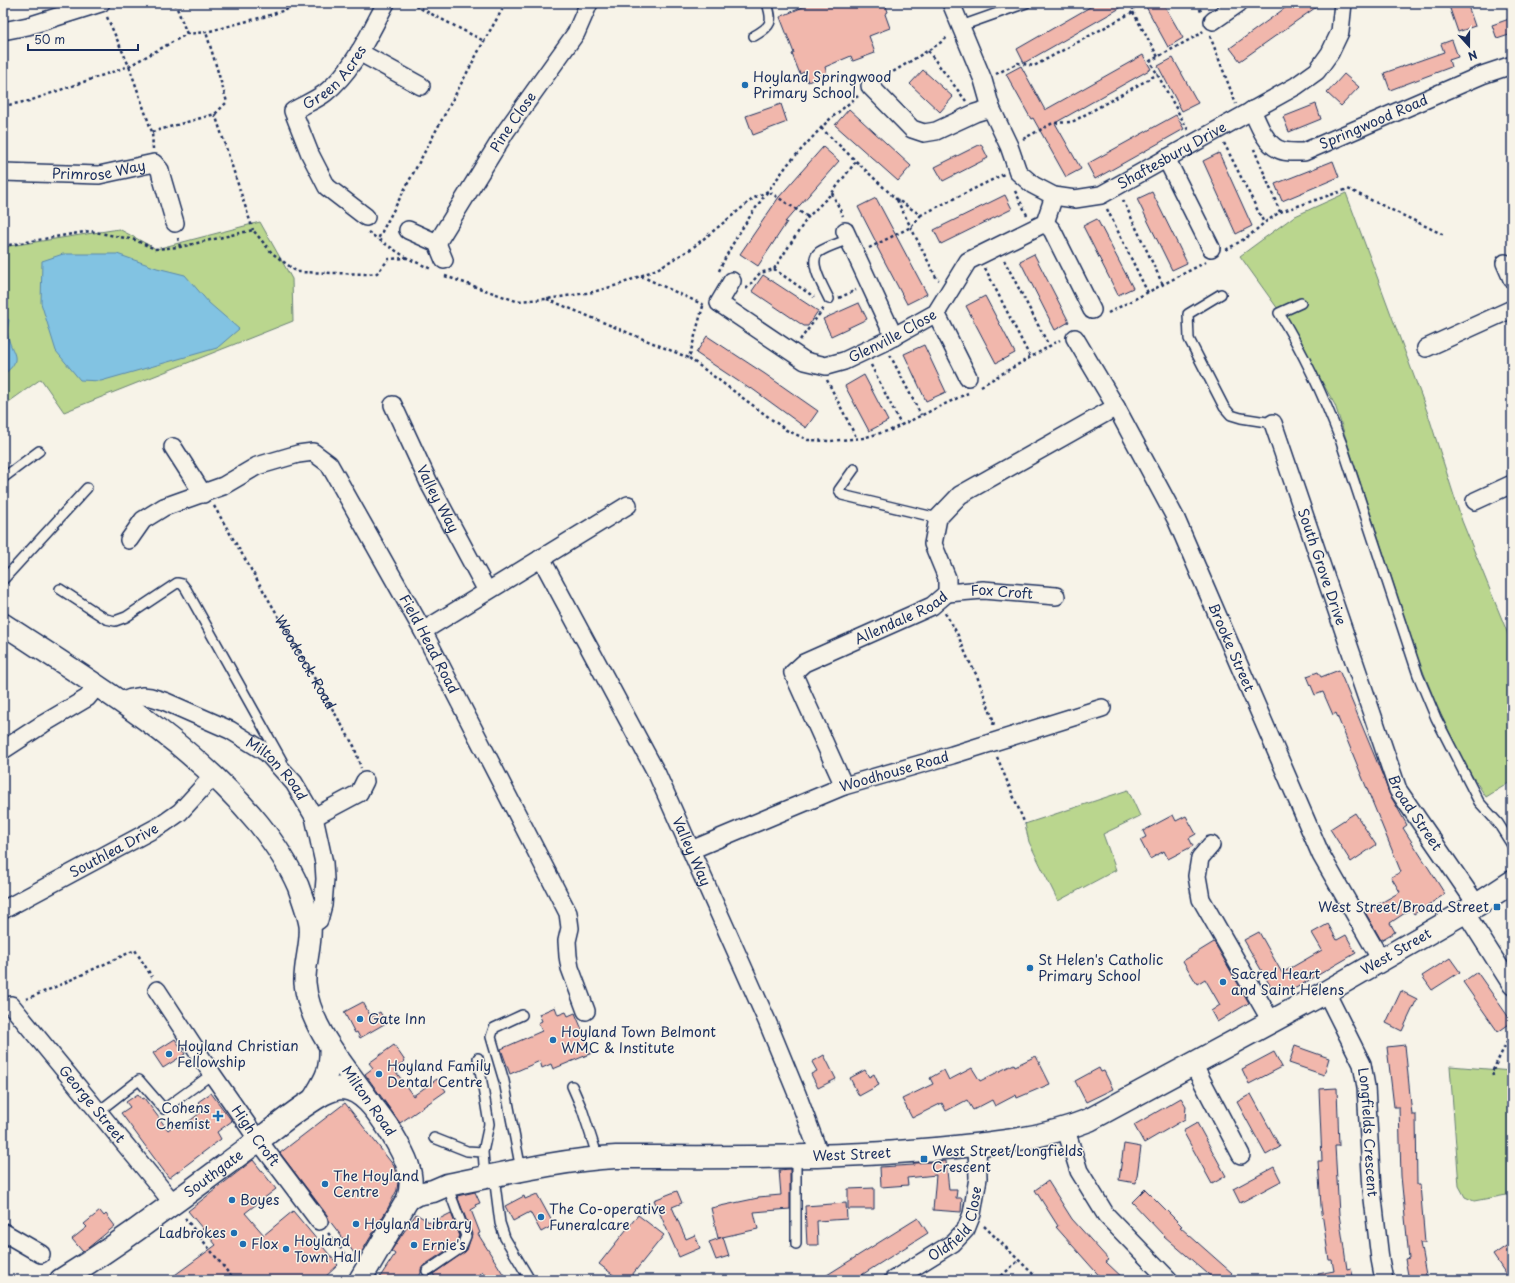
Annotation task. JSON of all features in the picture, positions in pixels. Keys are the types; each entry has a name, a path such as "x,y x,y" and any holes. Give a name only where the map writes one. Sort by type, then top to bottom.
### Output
{"main road":[{"name":"West Street","path":"408,1199 417,1194 433,1191 447,1185 521,1170 598,1158 820,1156 897,1152 1023,1140 1066,1130 1089,1120 1326,992 1471,909 1512,882"},
{"name":"Southgate","path":"75,1276 312,1101 332,1090 342,1088 352,1090 370,1102"},
{"name":"Milton Road","path":"370,1102 405,1157"},
{"path":"405,1157 420,1171 447,1185"},
{"path":"362,1278 408,1199 412,1181 411,1173 405,1157"}],"street":[{"path":"3,31 28,26 102,3"},
{"name":"Green Acres","path":"366,217 327,187 310,154 293,111 325,93 342,77 359,52 386,3"},
{"name":"Pine Close","path":"438,243 506,130 576,33 589,3"},
{"name":"Shaftesbury Drive","path":"951,3 983,80 991,108 1009,146 1018,172 1033,185 1054,196 1075,199 1101,195 1296,86 1317,71 1330,53 1340,32 1343,3"},
{"path":"1212,19 1239,3"},
{"path":"359,52 421,86"},
{"name":"Springwood Road","path":"1246,113 1264,136 1278,149 1292,152 1304,152 1482,75 1512,65"},
{"path":"870,86 912,129 924,132 936,131 975,113 991,108"},
{"path":"1166,158 1214,253"},
{"name":"Primrose Way","path":"3,172 99,175 154,163 162,175 175,223"},
{"path":"1054,196 1039,225 1052,230 1097,313"},
{"name":"Glenville Close","path":"711,304 805,361 826,366 844,361 889,340 936,313 968,261 1039,225"},
{"path":"408,230 438,243 441,269"},
{"path":"850,241 869,284 889,340"},
{"path":"1505,263 1512,279"},
{"path":"711,304 724,279"},
{"path":"1426,348 1512,309"},
{"path":"936,313 971,386"},
{"name":"Brooke Street","path":"1068,339 1116,407 1176,518 1321,855 1381,960"},
{"name":"Valley Way","path":"393,405 430,485 487,591"},
{"path":"938,518 960,495 1116,407"},
{"name":"South Grove Drive","path":"1273,423 1372,711"},
{"path":"173,447 193,481 203,494"},
{"name":"Field Head Road","path":"129,540 143,520 164,507 223,486 257,466 298,454 313,452 329,464 423,631 568,913 570,928 564,960 586,1011"},
{"path":"1475,501 1512,484"},
{"path":"423,631 628,505"},
{"name":"Allendale Road","path":"844,786 792,673 804,663 932,606 942,597 947,578 933,544 938,518"},
{"name":"Valley Way","path":"541,558 657,774 766,1021 797,1094 820,1156"},
{"name":"Fox Croft","path":"942,597 982,590 1056,596"},
{"name":"Milton Road","path":"3,624 121,702 172,740 244,805 280,853 298,886 310,926 305,983 316,1020 330,1046 370,1102"},
{"path":"3,750 87,698 97,686"},
{"name":"Milton Road","path":"121,702 142,696 151,697 164,701 230,730 267,753 294,783 314,817 324,863 325,879 323,905 318,920 310,926"},
{"name":"Woodhouse Road","path":"691,850 844,786 991,743 1102,708"},
{"name":"Broad Street","path":"1372,711 1398,790 1471,909 1512,986"},
{"name":"Southlea Drive","path":"3,910 163,824 184,807 213,776"},
{"path":"314,817 359,793 365,781"},
{"path":"1211,845 1200,858 1197,876 1202,899 1271,1022"},
{"name":"High Croft","path":"157,990 212,1074 258,1140 319,1221"},
{"name":"Longfields Crescent","path":"1326,992 1362,1064 1366,1087 1372,1190 1384,1280"},
{"name":"George Street","path":"11,1005 173,1203"},
{"name":"Milton Road","path":"312,1101 329,1070 331,1062 330,1046"},
{"path":"1193,1064 1241,1156"},
{"path":"1066,1130 1079,1171 1106,1215 1169,1280"},
{"name":"Oldfield Close","path":"893,1280 953,1243 966,1229 972,1214 978,1178 977,1145"},
{"path":"3,1232 41,1254"}],"lane":[{"path":"754,36 766,29 771,18 767,3"},
{"path":"961,26 1026,3"},
{"path":"831,301 814,264 815,257 819,252 850,241"},
{"path":"1221,294 1188,314 1189,340 1224,407 1231,415 1273,423"},
{"path":"1302,303 1279,313 1295,339 1333,420 1418,675 1439,725 1479,802 1498,823 1512,845"},
{"path":"3,478 39,451"},
{"path":"854,469 839,490 842,495 938,518"},
{"path":"3,580 87,488"},
{"path":"60,589 106,620 115,621 126,617 177,583 182,584 294,783"},
{"path":"521,1170 504,1081 491,1037 494,1028 522,1015"},
{"path":"478,1058 489,1124 483,1152 501,1228 505,1238 528,1277"},
{"path":"98,1112 139,1080 164,1109 212,1074"},
{"path":"572,1086 582,1109 598,1158"},
{"path":"434,1138 467,1151 483,1152"},
{"path":"796,1156 796,1244"},
{"path":"426,1271 461,1248 466,1236 447,1185"}],"path":[{"path":"102,3 129,66 152,132 154,163"},
{"path":"175,3 187,34"},
{"path":"3,106 29,101 129,66 187,34 206,32 267,16 306,3"},
{"path":"410,3 484,41"},
{"path":"506,3 484,41 378,239 407,258 441,269 516,301 547,299 593,292 621,284 657,269 691,249 754,198 768,191"},
{"path":"1133,3 1133,12 1158,57"},
{"path":"1198,3 1212,19 1246,113"},
{"path":"983,80 1018,63 1034,66 1133,12"},
{"path":"1195,142 1150,61 1200,34 1212,19"},
{"path":"857,160 832,193 808,217 774,269 760,273 746,289 724,279 729,249 748,218 788,164 830,118 870,86 928,51 961,26"},
{"path":"152,132 215,114 227,102 206,32"},
{"path":"928,51 975,113"},
{"path":"1009,146 1053,123 1072,122 1158,74"},
{"path":"215,114 253,230 272,253 297,272 377,273 389,258 407,258"},
{"path":"821,128 857,160 896,199 921,215"},
{"path":"1217,130 1264,223"},
{"path":"1253,148 1280,212"},
{"path":"832,193 846,223 850,241 911,227 921,215 1016,167"},
{"path":"1013,186 1039,225"},
{"path":"1116,186 1163,285"},
{"path":"1097,313 1148,293 1163,285 1214,253 1249,236 1280,212 1348,189 1444,235"},
{"path":"768,191 808,217"},
{"path":"1101,195 1148,293"},
{"path":"896,199 937,279"},
{"path":"3,246 90,231 135,240 155,249 180,247 253,230"},
{"path":"998,246 1049,346"},
{"path":"979,256 1030,357"},
{"path":"774,269 820,300"},
{"path":"640,276 711,304 689,358"},
{"path":"792,352 831,301 869,284"},
{"path":"547,299 689,358 786,430 808,440 830,441 863,438 890,430 921,415 971,386 1049,346 1068,339"},
{"path":"889,340 921,415"},
{"path":"864,351 901,425"},
{"path":"826,366 826,377 857,438"},
{"name":"Woodcock Road","path":"203,494 213,505 354,746 365,781"},
{"path":"942,597 968,659 978,676 994,722 991,743 1025,824"},
{"path":"11,1005 53,988 135,950 158,987 157,990"},
{"path":"1493,1076 1492,1072 1512,1032"},
{"path":"173,1203 234,1280"},
{"path":"972,1214 1039,1280"},
{"path":"319,1221 362,1278"},
{"path":"997,1280 1019,1260"}],"green space":[{"path":"1346,193 1428,414 1462,521 1512,644 1512,781 1486,797 1465,765 1437,706 1417,656 1335,405 1293,330 1240,256 1293,217"},
{"path":"260,222 292,279 293,321 64,412 41,379 3,406 3,247 119,229 156,249"},
{"path":"1128,790 1140,816 1103,834 1116,870 1058,901 1029,842 1025,824"},
{"path":"1450,1066 1512,1071 1512,1194 1474,1201 1465,1197 1459,1186"}],"water":[{"path":"63,254 117,254 157,268 185,275 209,303 239,329 217,348 101,381 80,380 56,351 41,303 42,261"},
{"path":"3,315 9,320 8,336 15,360 10,369 3,375"}],"building":[{"path":"812,3 885,3 888,12 885,14 890,28 869,36 875,53 853,61 851,56 825,67 827,74 808,82 804,72 800,74 792,54 794,53 780,17"},
{"path":"1097,3 1129,3 1024,63 1017,49"},
{"path":"1144,3 1163,3 1183,38 1168,47"},
{"path":"1292,3 1322,3 1240,61 1230,48"},
{"path":"1448,3 1467,3 1475,26 1458,32"},
{"path":"1512,18 1512,34 1497,39 1492,25"},
{"path":"1452,40 1458,57 1449,60 1451,67 1390,90 1384,73 1444,52 1441,44"},
{"path":"1143,55 1151,69 1055,123 1081,169 1066,177 1006,74 1021,66 1045,110"},
{"path":"1173,58 1198,103 1182,111 1158,66"},
{"path":"923,70 953,97 940,112 910,84"},
{"path":"1344,74 1359,87 1341,106 1327,93"},
{"path":"781,104 787,122 753,135 746,116"},
{"path":"1316,104 1321,119 1289,132 1283,117"},
{"path":"849,109 911,166 898,181 835,125"},
{"path":"1176,115 1184,129 1095,179 1087,164"},
{"path":"981,144 988,158 943,181 935,167"},
{"path":"823,147 839,161 785,222 787,222 758,266 740,254 779,197"},
{"path":"1219,153 1252,226 1236,234 1203,161"},
{"path":"1333,161 1339,177 1282,201 1275,184"},
{"path":"1152,192 1187,263 1172,270 1137,199"},
{"path":"1005,195 1012,209 941,244 934,230"},
{"path":"876,198 927,294 907,304 858,207"},
{"path":"1097,219 1133,288 1118,295 1083,226"},
{"path":"1034,254 1069,322 1055,330 1020,261"},
{"path":"763,275 818,311 808,326 804,326 752,291"},
{"path":"985,296 1015,353 996,363 966,306"},
{"path":"859,303 867,319 831,336 823,319"},
{"path":"707,336 818,411 806,428 751,388 750,389 696,353"},
{"path":"924,345 946,392 926,401 904,354"},
{"path":"864,375 888,421 869,431 845,386"},
{"path":"1339,670 1389,793 1407,825 1403,828 1445,894 1414,914 1411,909 1390,923 1395,932 1381,940 1365,912 1400,892 1391,877 1401,872 1336,713 1333,715 1323,692 1315,695 1307,676 1318,672 1321,677"},
{"path":"1355,813 1376,845 1351,862 1330,829"},
{"path":"1173,815 1176,821 1186,816 1196,834 1189,838 1193,846 1168,859 1164,851 1150,859 1140,840 1146,837 1143,831"},
{"path":"1328,924 1337,940 1346,935 1356,953 1289,992 1286,987 1275,994 1244,940 1259,932 1282,973 1322,950 1312,933"},
{"name":"Sacred Heart and Saint Helens","path":"1214,942 1249,1003 1217,1022 1211,1011 1220,1005 1205,979 1197,984 1183,961"},
{"path":"1450,958 1460,972 1432,990 1422,976"},
{"path":"1477,972 1512,1022 1498,1032 1463,982"},
{"path":"1401,991 1417,999 1402,1031 1386,1023"},
{"name":"Gate Inn","path":"363,1002 371,1017 380,1012 386,1023 360,1038 357,1032 355,1033 344,1012"},
{"name":"Hoyland Town Belmont WMC & Institute","path":"555,1007 558,1015 566,1012 568,1016 575,1013 592,1053 553,1069 551,1064 542,1068 540,1061 510,1074 501,1049 542,1031 538,1023 542,1021 539,1014"},
{"name":"Hoyland Christian Fellowship","path":"175,1039 185,1054 163,1068 153,1053"},
{"path":"394,1045 405,1061 394,1069 413,1096 437,1079 446,1091 400,1123 365,1074 373,1068 369,1063"},
{"path":"1405,1045 1412,1115 1416,1115 1417,1185 1420,1185 1425,1243 1420,1243 1427,1280 1409,1280 1405,1259 1409,1258 1401,1176 1399,1107 1394,1107 1387,1047"},
{"path":"1295,1046 1329,1058 1324,1075 1289,1063"},
{"path":"1274,1052 1282,1067 1249,1084 1242,1069"},
{"path":"824,1055 836,1079 818,1088 811,1074 817,1071 812,1062"},
{"path":"1036,1056 1050,1084 1017,1098 1016,1095 995,1106 992,1100 973,1110 967,1100 946,1111 942,1103 912,1118 902,1099 933,1084 930,1078 944,1070 949,1080 972,1068 980,1081 1014,1064 1015,1066"},
{"path":"1099,1068 1101,1072 1104,1071 1113,1089 1086,1102 1075,1081"},
{"path":"865,1070 869,1077 874,1074 879,1085 859,1096 850,1078"},
{"path":"1337,1088 1339,1146 1335,1146 1339,1214 1347,1269 1351,1268 1354,1280 1319,1280 1318,1274 1334,1271 1332,1260 1329,1260 1321,1206 1318,1161 1322,1161 1319,1089"},
{"path":"211,1093 232,1121 217,1132 221,1139 169,1178 121,1113 130,1107 126,1102 138,1094 142,1099 144,1098 168,1130 176,1124 179,1129 204,1110 198,1102"},
{"path":"1251,1094 1280,1147 1266,1155 1237,1102"},
{"path":"1181,1098 1186,1106 1185,1119 1144,1143 1134,1125"},
{"name":"The Hoyland Centre","path":"345,1103 394,1166 398,1181 397,1190 388,1208 358,1258 280,1153"},
{"path":"1197,1123 1226,1176 1212,1184 1183,1131"},
{"path":"1124,1144 1141,1147 1136,1183 1119,1180"},
{"path":"253,1160 276,1189 245,1213 264,1235 293,1211 338,1265 322,1280 168,1280 216,1245 188,1211"},
{"path":"946,1161 949,1190 957,1190 956,1198 962,1198 961,1212 933,1210 936,1175 907,1178 908,1185 881,1187 880,1167"},
{"path":"1274,1167 1281,1181 1240,1203 1233,1189"},
{"path":"790,1169 790,1209 754,1212 758,1229 718,1238 711,1208 758,1197 781,1195 779,1170"},
{"path":"1048,1181 1072,1219 1109,1260 1106,1262 1125,1280 1103,1280 1056,1227 1058,1226 1035,1190"},
{"path":"874,1188 874,1209 848,1209 848,1189"},
{"path":"1145,1189 1182,1226 1180,1227 1232,1273 1226,1280 1215,1280 1164,1236 1132,1202"},
{"path":"677,1191 682,1203 672,1207 686,1239 695,1235 700,1248 679,1257 654,1200"},
{"path":"475,1192 480,1203 475,1205 476,1207 471,1210 480,1233 478,1234 507,1280 488,1280 483,1272 470,1280 437,1280 433,1274 467,1250 472,1234 457,1196"},
{"name":"The Co-operative Funeralcare","path":"537,1194 554,1225 541,1232 530,1212 513,1221 505,1206 524,1196 525,1199"},
{"path":"846,1203 847,1219 817,1221 818,1245 807,1245 805,1206"},
{"path":"100,1211 104,1216 106,1214 115,1226 83,1252 72,1239 87,1227 84,1224"},
{"path":"451,1213 460,1236 456,1244 423,1266 417,1280 378,1280 395,1254 391,1251 416,1214 431,1223"},
{"path":"638,1215 664,1235 628,1280 620,1280 599,1264"},
{"path":"918,1218 928,1233 860,1276 853,1280 819,1280"},
{"path":"723,1237 729,1256 716,1260 709,1242"},
{"path":"1512,1242 1512,1280 1510,1280 1493,1255"}],"place":[{"name":"Hoyland Springwood Primary School","path":"745,85"},
{"name":"West Street/Broad Street","path":"1497,907"},
{"name":"St Helen's Catholic Primary School","path":"1030,968"},
{"name":"Sacred Heart and Saint Helens","path":"1223,982"},
{"name":"Gate Inn","path":"360,1019"},
{"name":"Hoyland Town Belmont WMC & Institute","path":"553,1040"},
{"name":"Hoyland Christian Fellowship","path":"169,1054"},
{"name":"Hoyland Family Dental Centre","path":"379,1074"},
{"name":"Cohens Chemist","path":"218,1116"},
{"name":"West Street/Longfields Crescent","path":"924,1159"},
{"name":"The Hoyland Centre","path":"325,1184"},
{"name":"Boyes","path":"232,1200"},
{"name":"The Co-operative Funeralcare","path":"541,1217"},
{"name":"Hoyland Library","path":"356,1224"},
{"name":"Ladbrokes","path":"234,1233"},
{"name":"Flox","path":"243,1244"},
{"name":"Ernie's","path":"414,1245"},
{"name":"Hoyland Town Hall","path":"286,1249"}]}
